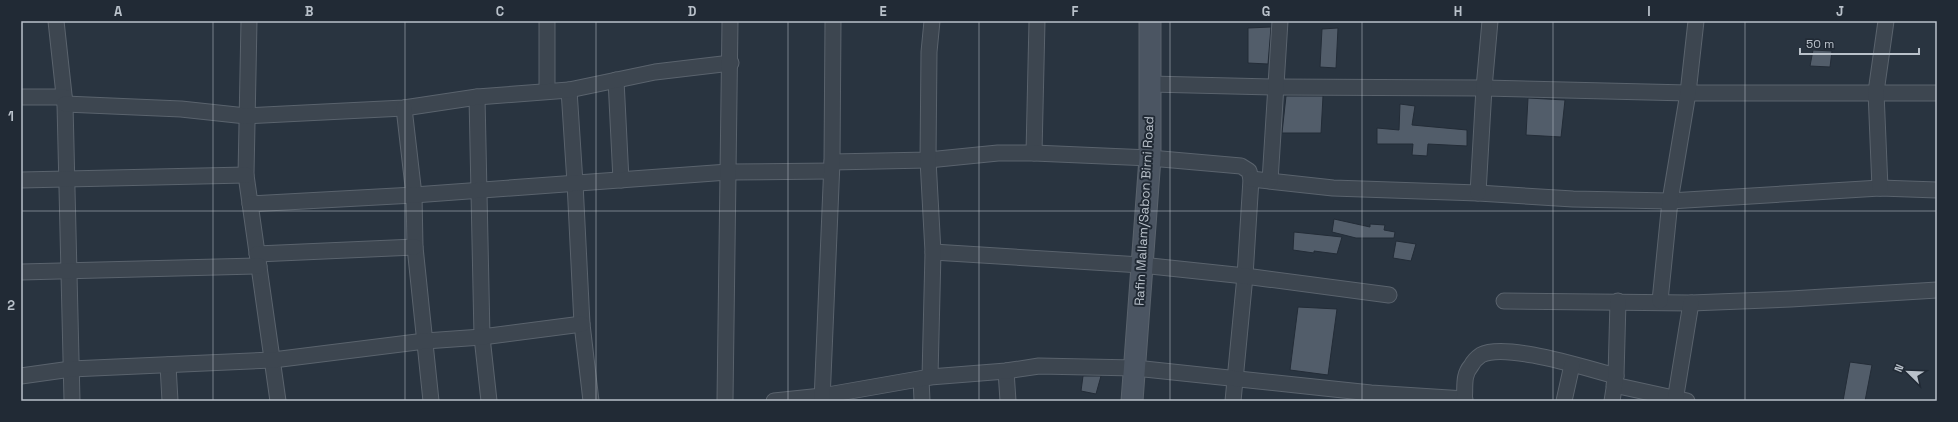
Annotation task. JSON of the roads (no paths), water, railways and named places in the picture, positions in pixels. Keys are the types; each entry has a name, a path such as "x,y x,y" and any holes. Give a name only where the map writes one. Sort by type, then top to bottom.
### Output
{"street":[{"path":"56,21 65,100 70,369 72,401"},
{"path":"248,21 246,176 278,401"},
{"path":"547,21 547,91"},
{"path":"725,401 730,21"},
{"path":"822,399 832,166 833,21"},
{"path":"922,401 925,378 933,252 928,160 929,52 932,21"},
{"path":"1034,153 1037,21"},
{"name":"Rafin Mallam/Sabon Birni Road","path":"1132,401 1150,158 1150,21"},
{"path":"1270,181 1280,21"},
{"path":"1478,193 1484,88 1490,21"},
{"path":"1660,301 1670,201 1688,93 1696,21"},
{"path":"1880,188 1876,92 1886,21"},
{"path":"21,97 181,109 246,116 404,108 477,97 569,90 655,72 730,63"},
{"path":"616,80 621,180"},
{"path":"1150,84 1275,87 1484,88 1688,93 1937,93"},
{"path":"569,90 582,324 591,401"},
{"path":"477,97 482,337 489,401"},
{"path":"404,108 414,195 415,247 431,401"},
{"path":"250,204 414,195 728,172 928,160 998,153 1150,158 1241,166 1249,171 1251,179 1245,276 1234,378 1233,401"},
{"path":"21,180 246,176"},
{"path":"1251,179 1333,188 1478,193 1573,199 1670,201 1775,196 1880,188 1937,190"},
{"path":"21,272 258,260 415,247"},
{"path":"933,252 1141,265 1245,276 1389,295"},
{"path":"1504,301 1660,301 1691,303 1791,299 1937,290"},
{"path":"1612,401 1615,381 1618,301"},
{"path":"774,401 822,399 925,378 1006,371 1039,366 1135,368 1371,393 1465,400 1464,382 1470,367 1482,355 1501,350 1536,356 1572,365 1615,381 1679,400 1691,303"},
{"path":"21,376 70,369 273,360 425,341 482,337 582,324"},
{"path":"168,365 170,401"},
{"path":"1564,401 1572,365"},
{"path":"1006,371 1008,401"}]}
